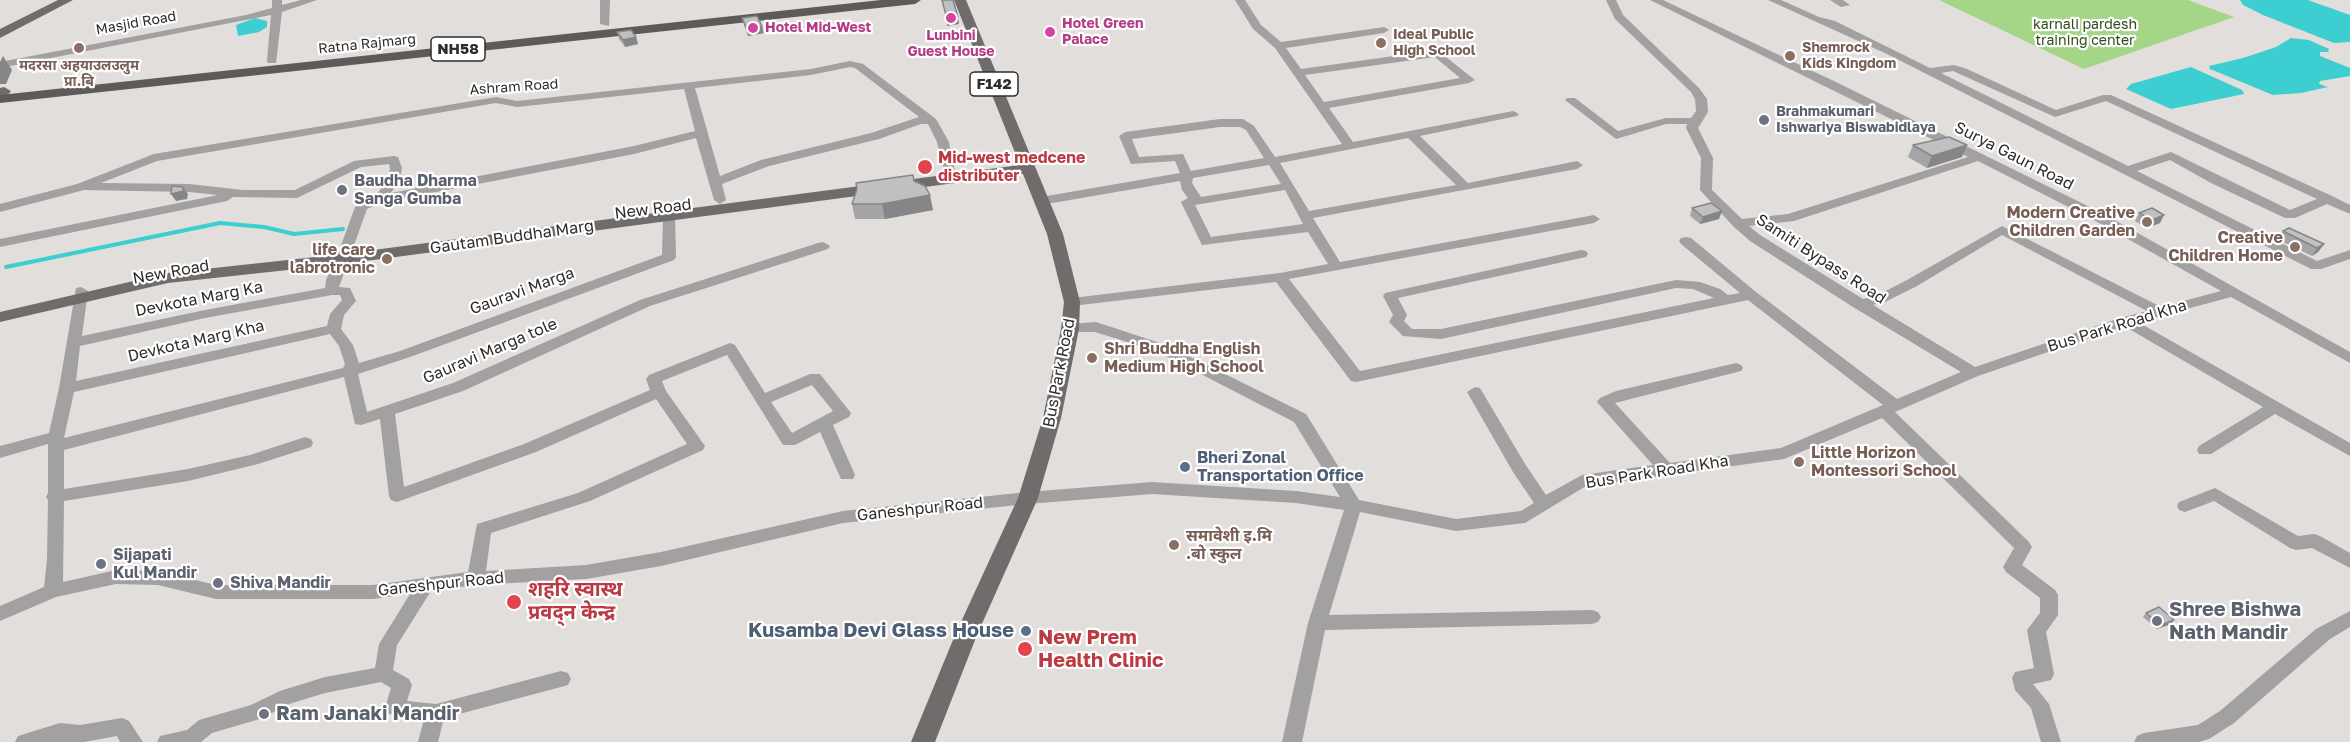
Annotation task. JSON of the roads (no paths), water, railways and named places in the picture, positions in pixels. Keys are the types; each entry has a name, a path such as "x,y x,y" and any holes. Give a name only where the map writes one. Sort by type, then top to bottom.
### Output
{"highway":[{"name":"Ratna Rajmarg","path":"1,94 272,61 837,0"},
{"name":"Ratna Rajmarg","path":"1,94 915,0"}],"main road":[{"path":"0,34 67,0"},
{"name":"Bus Park Road","path":"923,742 966,635 1028,498 1052,418 1070,329 1072,302 1055,234 1025,165 960,0"},
{"name":"New Road","path":"345,254 720,200 1025,165"},
{"name":"Gautam Buddha Marg","path":"0,317 81,294 168,278 345,254 669,217 1025,165"},
{"path":"0,311 81,294"}],"street":[{"name":"Masjid Road","path":"0,65 246,18 277,5 312,0"},
{"path":"605,0 605,24"},
{"path":"1240,0 1257,27 1279,46 1349,145"},
{"name":"Samiti Bypass Road","path":"1611,0 1619,16 1695,90 1703,106 1692,128 1707,158 1706,190 1738,223 1755,238 1858,304 1973,373"},
{"name":"Surya Gaun Road","path":"1654,0 1836,86 2097,216 2350,358"},
{"path":"1773,0 1815,19 1831,23 1929,71 2316,266 2350,254"},
{"path":"1835,0 1845,5"},
{"path":"272,61 277,5"},
{"path":"1279,46 1384,30"},
{"path":"1321,106 1469,81 1426,42"},
{"path":"1297,73 1437,53"},
{"name":"Ashram Road","path":"0,208 81,187 154,158 496,100 517,104 812,72 850,64 860,66 932,121 943,142 949,172"},
{"path":"1929,71 1954,68 1963,71 2055,114 2107,97 2350,210"},
{"path":"688,85 720,200"},
{"path":"1571,100 1616,135 1666,121 1694,121"},
{"path":"1041,201 1271,161 1513,114"},
{"path":"714,183 765,163 875,136 920,120 932,121"},
{"path":"1198,201 1188,190 1187,176 1179,157 1135,162 1125,136 1207,124 1243,123 1250,128 1289,186 1337,267"},
{"path":"333,329 337,314 349,301 345,291 332,291 333,280 345,254 361,207 381,199 634,150 700,133"},
{"path":"1411,134 1465,187"},
{"path":"2129,171 2139,165 2171,156 2215,180 2290,215 2328,199"},
{"path":"1738,223 1789,218 1979,157"},
{"path":"81,187 189,188 243,194 297,194 358,164 394,160 396,168 394,177 381,199"},
{"path":"1289,186 1187,202 1207,242 1578,165"},
{"path":"0,243 243,194"},
{"name":"Gauravi Marga","path":"350,371 405,354 669,257 669,217"},
{"path":"1072,302 1280,277 1594,219"},
{"path":"1858,304 1880,298 1912,283 2002,230 2159,312"},
{"path":"1686,241 1890,409 2023,547 2012,567 2049,595 2049,615 2036,630 2043,659 2043,674 2022,678 2025,690 2039,704 2051,742"},
{"name":"Gauravi Marga tole","path":"333,329 346,345 352,364 350,371 361,420 458,387 645,303 823,246"},
{"path":"1581,254 1390,296 1400,315 1396,322 1408,333 1441,334 1676,284 1695,285 1715,292 1725,300"},
{"path":"1280,277 1356,377 1751,295"},
{"name":"Devkota Marg Ka","path":"73,343 205,314 332,291"},
{"name":"Bus Park Road Kha","path":"1028,498 1152,488 1296,497 1354,505 1456,525 1525,517 1582,481 1784,453 1973,373 2125,321 2234,292"},
{"path":"53,591 56,560 54,497 56,441 67,388 81,294"},
{"path":"2125,321 2350,450"},
{"path":"1070,329 1096,327 1161,348 1300,418 1354,505 1317,623 1292,742"},
{"name":"Devkota Marg Kha","path":"67,388 333,329"},
{"path":"476,578 483,529 584,497 697,446 659,392 654,379 730,348 762,400 789,441 843,413 815,378 762,400"},
{"path":"1666,469 1605,402 1616,396 1736,368"},
{"path":"0,452 56,441 350,371"},
{"path":"387,411 397,496 530,448 659,392"},
{"path":"1475,392 1519,468 1544,505"},
{"path":"2205,450 2275,407"},
{"path":"824,423 848,475"},
{"path":"54,497 188,475 252,460 305,443"},
{"path":"2185,506 2215,494 2296,543 2314,541 2350,561"},
{"name":"Ganeshpur Road","path":"0,614 53,591 116,577 158,578 216,592 373,592 424,587 476,578 586,572 661,560 843,517 1028,498"},
{"path":"383,674 388,644 424,587"},
{"path":"1317,623 1592,617"},
{"path":"2144,742 2207,738 2227,717 2323,634 2350,618"},
{"path":"167,742 187,740 206,726 256,712 280,699 325,686 383,674 402,685 396,708 435,712 561,679"},
{"path":"428,742 435,712"},
{"path":"25,742 60,732 80,734 122,727 133,742"}],"water":[{"path":"2240,0 2308,0 2350,15 2350,42 2334,43 2263,15 2243,5"},
{"path":"255,18 267,21 267,27 259,32 238,36 236,25"},
{"path":"2291,38 2309,40 2329,49 2328,52 2320,52 2320,56 2350,68 2350,76 2320,81 2319,84 2328,87 2301,93 2273,95 2210,69 2209,66 2276,47"},
{"path":"2191,67 2242,90 2244,94 2171,109 2126,89 2131,84"}],"waterway":[{"path":"6,267 220,223 264,227 294,234 343,229"}],"place":[{"name":"Lunbini Guest House","path":"951,18"},
{"name":"Hotel Mid-West","path":"753,28"},
{"name":"Hotel Green Palace","path":"1050,32"},
{"name":"Ideal Public High School","path":"1381,43"},
{"name":"मदरसा अहयाउलउलुम प्रा.बि","path":"79,48"},
{"name":"Shemrock Kids Kingdom","path":"1790,56"},
{"name":"Brahmakumari Ishwariya Biswabidlaya","path":"1764,120"},
{"name":"Mid-west medcene distributer","path":"925,167"},
{"name":"Baudha Dharma Sanga Gumba","path":"342,190"},
{"name":"Modern Creative Children Garden","path":"2147,222"},
{"name":"Creative Children Home","path":"2295,247"},
{"name":"life care labrotronic","path":"387,259"},
{"name":"Shri Buddha English Medium High School","path":"1092,358"},
{"name":"Little Horizon Montessori School","path":"1799,462"},
{"name":"Bheri Zonal Transportation Office","path":"1185,467"},
{"name":"समावेशी इ.मि .बाे स्कुल","path":"1174,545"},
{"name":"Sijapati Kul Mandir","path":"101,564"},
{"name":"Shiva Mandir","path":"218,583"},
{"name":"शहरि स्वास्थ प्रवद्न केन्द्र","path":"514,602"},
{"name":"Shree Bishwa Nath Mandir","path":"2157,621"},
{"name":"Kusamba Devi Glass House","path":"1026,631"},
{"name":"New Prem Health Clinic","path":"1025,649"},
{"name":"Ram Janaki Mandir","path":"264,714"}],"park label":[{"name":"karnali pardesh training center","path":"2085,34"}]}
